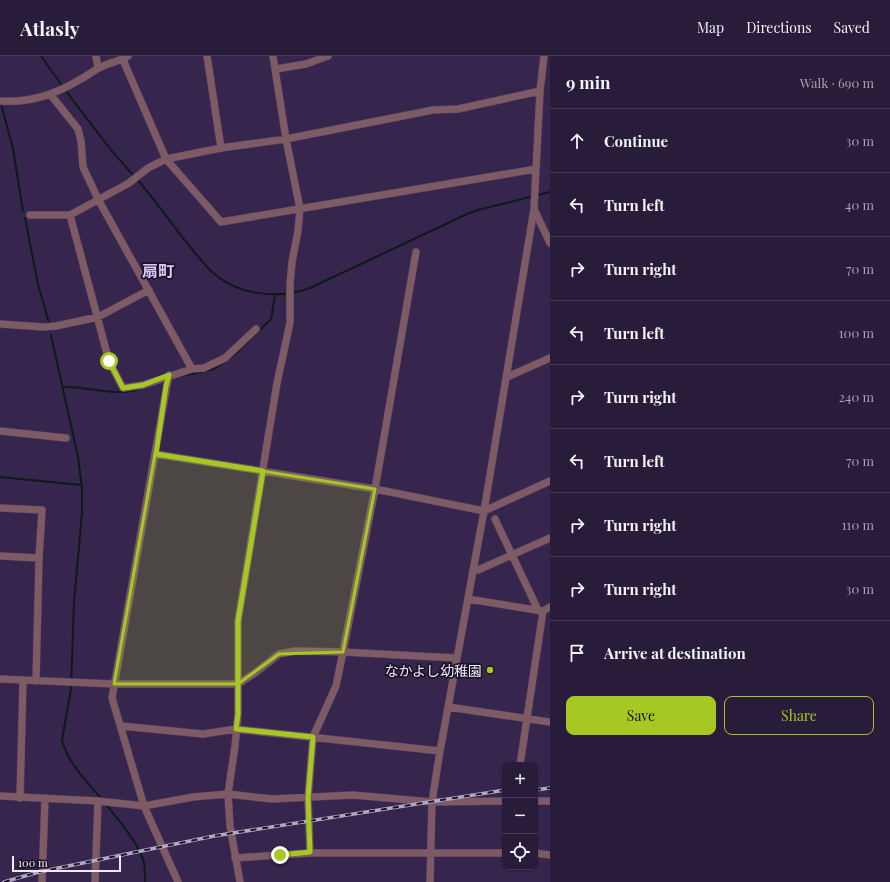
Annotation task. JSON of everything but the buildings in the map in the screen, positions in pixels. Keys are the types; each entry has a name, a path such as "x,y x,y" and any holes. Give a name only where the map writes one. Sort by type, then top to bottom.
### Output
{"street":[{"path":"96,56 98,68"},
{"path":"207,56 221,148"},
{"path":"240,882 230,826 228,794 238,714 238,621 277,384 290,323 290,284 300,209 286,139 273,56"},
{"path":"276,69 306,64 328,56"},
{"path":"430,882 432,802 456,658 484,511 534,209 540,91 544,56"},
{"path":"2,101 15,102 31,100 53,93 92,74 98,68 126,58 166,159 221,222 536,169"},
{"path":"30,215 70,215 129,183 148,168 166,159 221,148 286,139 433,110 458,109 540,91"},
{"path":"53,93 78,129 81,141 83,167 98,199 192,369"},
{"path":"534,209 550,243"},
{"path":"70,215 109,361 123,388 143,385 169,375 192,369 204,368 225,358 256,329"},
{"path":"310,852 308,798 313,737 336,686 344,652 375,489 416,252"},
{"path":"0,324 43,327 56,326 98,317 149,290"},
{"path":"507,377 550,358"},
{"path":"169,375 112,698 144,806 178,882"},
{"path":"0,431 66,438"},
{"path":"156,454 375,489 484,511 550,481"},
{"path":"0,508 42,510 39,558 36,681"},
{"path":"495,519 512,555 544,611 526,718 520,762"},
{"path":"473,569 478,570 550,538"},
{"path":"0,556 39,558"},
{"path":"468,599 544,611 550,607"},
{"path":"0,679 114,684 238,684 279,654 295,651 456,658"},
{"path":"20,798 22,680"},
{"path":"448,707 550,722"},
{"path":"121,726 203,734 236,729 440,751"},
{"path":"0,796 98,801 144,806 193,797 228,794 272,800 353,796 432,802 502,802"},
{"path":"42,882 45,798"},
{"path":"95,882 98,801"},
{"path":"538,801 550,801"},
{"path":"235,858 310,852 502,853"},
{"path":"538,853 550,855"}],"highlighted area":[{"path":"155,454 375,489 343,652 279,654 238,684 114,684"}],"waterway":[{"path":"41,56 63,87"},
{"path":"65,90 111,150 134,176"},
{"path":"1,103 13,149 23,211"},
{"path":"137,179 186,242 210,270 220,278 244,290 270,294 284,294 310,288 467,214 550,192"},
{"path":"25,218 38,284 49,323"},
{"path":"177,377 214,369 234,355 271,319 275,295"},
{"path":"51,335 78,457 82,488 82,513 74,602 71,689 62,740 73,764 101,798"},
{"path":"62,387 111,392 140,389"},
{"path":"0,477 82,485"},
{"path":"105,803 128,832 138,848 144,863 145,882"}],"railway":[{"path":"538,790 550,788"},
{"path":"4,882 39,872 214,836 502,790"}],"place":[{"name":"なかよし幼稚園","path":"490,670"}],"district":[{"name":"扇町","path":"158,270"}],"route":[{"path":"109,361 123,388 143,385 169,375 156,454 263,471 238,621 238,714 236,729 313,737 308,798 310,852 280,855"}]}
